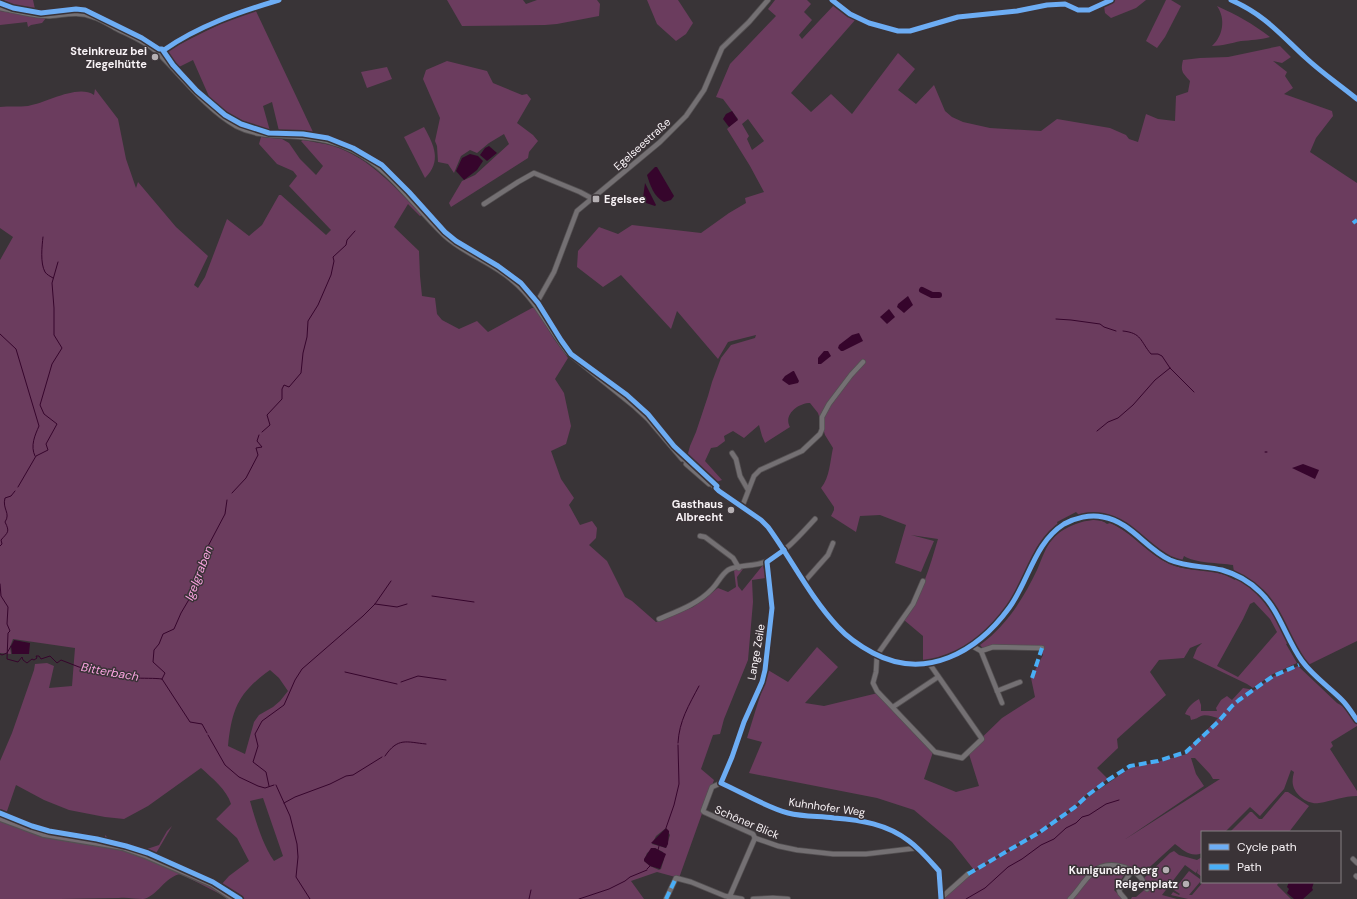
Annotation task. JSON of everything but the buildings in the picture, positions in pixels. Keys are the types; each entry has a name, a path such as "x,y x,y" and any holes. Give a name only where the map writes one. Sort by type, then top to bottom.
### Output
{"main road":[{"path":"0,818 43,834 122,847 212,884 234,899"}],"street":[{"path":"159,55 188,35 210,24 279,0"},
{"name":"Egelseestraße","path":"536,304 554,272 577,211 660,142 686,116 704,90 722,48 749,22 768,0"},
{"path":"832,0 858,18"},
{"path":"1230,0 1255,12 1275,27 1306,59 1357,99"},
{"path":"0,8 39,15 76,13 95,17 150,47 199,96 223,117 237,126 249,131 271,136 301,137 328,141 351,150 372,162 387,174 454,245 496,268 510,277 524,290 536,304 559,342 568,353 648,419 700,477 761,520 768,527 784,550 814,597 840,629 862,647 877,655 904,664 929,664 957,655 972,646 997,624 1010,607 1022,589 1046,540 1064,524 1076,518 1101,516 1115,520 1133,530 1154,550 1171,560 1187,565 1221,570 1234,574 1252,584 1268,600 1278,615 1297,654 1318,678 1342,700 1357,720"},
{"path":"484,204 533,173 541,175 593,199"},
{"path":"742,507 754,476 760,470 802,451 820,434 822,429 822,417 829,404 863,362"},
{"path":"732,453 736,459 740,476 748,490"},
{"path":"681,457 719,491"},
{"path":"659,619 688,607 700,599 714,588 721,577 729,570 767,562 784,550 815,519"},
{"path":"700,536 705,537 733,558 739,568"},
{"path":"804,582 828,555 833,543"},
{"name":"Lange Zeile","path":"721,783 744,722 762,682 765,670 772,608 767,562"},
{"path":"922,581 913,604 877,655 876,672 873,683 877,691 935,752 962,758 982,739 929,664"},
{"path":"972,646 981,651 1002,703"},
{"path":"981,651 993,647 1042,648"},
{"path":"893,707 938,677"},
{"path":"997,691 1020,682"},
{"name":"Schöner Blick","path":"721,783 712,786 703,811 753,834 755,838 784,847 833,854 866,854 917,848"},
{"name":"Kuhnhofer Weg","path":"721,783 787,813 805,816 851,819 885,827 898,833 910,841 939,871 941,898"},
{"path":"727,898 755,838"},
{"path":"1352,859 1357,863"},
{"path":"1070,899 1092,873 1099,868 1109,865 1124,867 1141,878 1148,889"},
{"path":"1125,899 1119,890 1131,872"},
{"path":"941,898 968,874"},
{"path":"666,899 676,878 691,882 727,898 742,899"},
{"path":"753,899 788,899"}],"shaded area":[{"path":"3,0 33,0 35,9 9,4"},
{"path":"447,0 523,0 526,4 537,0 597,0 600,4 599,16 557,24 462,26"},
{"path":"647,0 678,0 693,23 686,34 676,41 657,24"},
{"path":"775,0 807,0 811,4 804,12 812,20 799,35 802,39 835,4 856,19 791,93 811,112 831,94 852,114 898,53 915,69 898,90 916,104 934,85 945,111 952,117 963,122 990,128 1041,131 1057,119 1110,128 1126,135 1129,139 1138,142 1146,114 1158,119 1175,121 1176,96 1188,92 1190,81 1183,72 1183,60 1228,57 1280,46 1291,57 1282,63 1273,61 1287,72 1285,76 1293,88 1284,94 1332,111 1333,116 1316,138 1310,152 1357,183 1357,641 1308,665 1293,641 1286,644 1297,663 1273,674 1253,688 1193,658 1197,648 1202,643 1190,648 1184,658 1159,660 1150,672 1166,695 1117,739 1118,748 1097,768 1108,779 1087,794 1076,805 1041,830 974,870 952,842 914,810 877,798 749,773 762,742 747,738 768,670 788,682 817,647 838,667 805,703 824,706 878,693 933,752 924,779 956,792 979,786 968,751 1002,718 1035,697 1031,678 1043,655 1039,649 993,645 984,650 980,645 998,629 1020,601 1032,581 1044,552 1058,533 1080,523 1095,520 1102,521 1118,527 1160,559 1174,566 1215,572 1235,580 1233,565 1194,560 1184,556 1182,561 1178,560 1155,549 1123,521 1101,513 1079,515 1076,512 1057,522 1058,525 1050,531 1037,547 1023,579 1008,606 994,623 976,640 952,654 942,658 923,661 923,636 904,620 916,601 928,571 938,539 911,535 934,541 921,572 895,563 906,525 880,515 860,516 856,532 831,516 834,507 821,488 828,474 833,448 825,435 818,413 810,403 801,405 793,410 788,418 790,427 765,443 759,425 744,438 733,431 724,436 725,441 717,447 711,448 705,461 722,480 714,483 698,469 700,466 687,457 721,358 731,345 755,338 756,335 728,342 718,359 677,311 671,329 621,275 603,287 577,267 578,251 599,227 618,234 632,225 701,233 746,203 745,198 764,192 727,129 738,119 723,99 716,97 730,64 776,16 768,9","holes":["748,119 764,141 752,150 747,139 749,136 742,124","1254,602 1270,619 1277,632 1238,677 1217,666 1250,604"]},
{"path":"1113,0 1146,0 1136,8 1111,18 1105,13 1104,6"},
{"path":"1166,0 1171,0 1181,6 1165,37 1157,48 1146,41"},
{"path":"1217,6 1245,20 1270,37 1212,46 1219,37 1222,27 1222,16"},
{"path":"255,9 313,132 279,131 272,102 263,106 270,131 256,128 231,116 211,101 193,60 179,67 174,64 166,51 234,17"},
{"path":"0,11 46,18 42,23 28,27 27,22 0,25"},
{"path":"447,61 487,71 493,83 522,95 527,94 531,99 517,123 533,135 538,141 529,152 528,158 451,207 449,203 462,181 475,175 509,144 504,134 489,143 477,153 470,150 461,156 454,173 448,164 438,162 437,146 435,141 440,118 423,79 426,70"},
{"path":"387,67 392,79 367,88 361,72"},
{"path":"95,89 118,119 126,159 136,188 138,182 176,227 208,256 194,285 198,288 205,277 227,219 249,236 262,225 279,195 281,195 326,235 331,230 289,186 297,176 293,171 277,164 259,144 261,137 282,139 289,143 300,159 316,175 323,166 301,141 303,140 333,146 359,158 371,166 402,194 422,215 420,216 408,204 394,227 419,251 422,296 435,298 437,314 442,320 459,329 477,321 488,332 532,308 535,308 554,339 568,358 555,379 564,393 571,426 566,444 551,451 561,479 574,498 569,505 580,525 592,521 597,528 596,538 589,545 607,561 625,597 632,601 656,622 693,607 718,588 728,592 736,587 734,570 743,569 737,577 738,586 742,591 763,565 766,578 752,580 753,602 748,660 724,719 720,734 713,735 701,769 714,780 679,878 657,872 631,881 644,899 242,899 221,885 229,876 249,861 237,838 216,819 231,804 229,799 219,784 201,768 148,806 124,819 69,810 44,800 16,785 6,814 0,810 0,761 12,733 35,664 47,663 54,666 49,688 72,686 75,648 13,639 10,647 11,654 0,653 0,260 13,237 0,228 0,107 28,106 71,93 87,92 94,95","holes":["270,670 279,678 288,691 280,701 259,715 254,722 245,754 228,746 232,722 238,703 250,686","263,798 283,856 274,861 263,840 250,801","666,828 670,835 666,848 652,844 656,836","655,848 663,852 664,859 661,869 659,870 650,866 644,861 647,853"]},
{"path":"732,111 738,120 729,127 723,119 726,114"},
{"path":"424,127 431,140 435,153 433,165 425,178 404,137"},
{"path":"489,146 497,153 487,161 480,155 485,148"},
{"path":"470,154 478,156 483,161 477,170 464,180 456,171 462,158"},
{"path":"655,167 657,167 674,196 671,200 664,202 653,190 647,175"},
{"path":"645,183 656,205 655,206 646,203 643,198"},
{"path":"908,296 913,305 904,313 897,307 898,304"},
{"path":"889,309 895,317 887,324 880,317"},
{"path":"859,333 863,341 843,351 838,348 839,345 852,335"},
{"path":"824,351 828,351 831,356 821,364 818,364 818,358"},
{"path":"793,371 799,381 798,383 789,385 782,380"},
{"path":"1303,464 1319,470 1315,479 1292,468"},
{"path":"14,640 30,643 29,654 12,654 11,646"},
{"path":"1298,666 1337,703 1344,707 1357,726 1331,742 1333,746 1330,749 1357,791 1357,796 1319,803 1306,801 1299,796 1294,789 1294,772 1291,770 1284,789 1260,816 1250,807 1226,831 1201,831 1201,853 1194,855 1191,854 1175,844 1141,875 1123,865 1099,867 1069,899 943,899 943,897 970,874 1042,832 1076,808 1088,797 1130,768 1187,754 1187,749 1218,718 1203,715 1191,720 1190,716 1185,714 1189,707 1199,699 1201,711 1217,711 1216,708 1221,700 1227,696 1232,700 1243,688 1254,690 1274,676","holes":["1191,758 1195,758 1213,779 1220,779 1124,840 1204,786 1196,774"]},
{"path":"1285,792 1288,792 1309,806 1290,831 1231,831 1250,812 1252,812 1259,819 1262,819"},
{"path":"0,821 135,853 200,880 222,892 231,899 227,899 181,874 170,878 153,895 143,899 0,899"},
{"path":"172,826 155,855 127,845 105,840 105,835 109,839 147,849 159,845 167,831"},
{"path":"666,828 669,831 668,844 666,848 651,843"},
{"path":"651,848 655,848 666,854 660,869 650,866 644,861"},
{"path":"1174,851 1179,855 1197,860 1201,858 1201,876 1197,873 1198,869 1196,873 1185,865 1162,895 1177,899 1131,899 1132,897 1136,897 1149,886 1143,879"},
{"path":"1114,866 1127,871 1114,890 1123,899 1072,899 1092,875 1099,870"},
{"path":"1189,871 1200,879 1200,882 1189,895 1192,895 1202,883 1278,883 1277,885 1291,899 1188,899 1171,895 1173,892 1179,895 1180,894 1174,890"},
{"path":"1289,883 1314,883 1313,890 1303,899 1294,899 1287,893 1289,889 1287,887"}],"waterway":[{"name":"Igelgraben","path":"262,432 270,425 267,415 282,399 282,389 284,385 289,387 301,373 308,321 318,305 331,275 334,261 333,257 346,245 347,240 355,231"},
{"path":"43,237 42,264 46,273 53,278"},
{"path":"18,487 36,456 48,450 46,444 57,424 44,414 40,405 52,364 62,348 54,335 52,283 58,262"},
{"path":"922,290 932,295 939,295"},
{"path":"1056,319 1100,324 1116,331"},
{"path":"1123,331 1134,334 1140,338 1151,354 1158,354 1162,356 1170,368 1194,392"},
{"path":"0,334 16,349 39,426 33,444 35,456"},
{"path":"1097,431 1108,422 1118,418 1133,405 1155,380 1170,368"},
{"name":"Igelgraben","path":"232,493 246,478 258,455 256,448 262,447 257,441 259,435"},
{"path":"0,546 2,544 1,540 8,530 5,522 7,519 4,502 5,498 11,496 15,491"},
{"name":"Igelgraben","path":"162,679 165,673 153,662 154,650 159,644 163,634 174,629 181,613 194,591 206,550 225,514 227,500"},
{"path":"269,786 266,772 253,762 258,746 255,734 262,721 284,705 295,680 302,669 363,616 375,604 391,581"},
{"name":"Bitterbach","path":"0,584 1,596 8,607 7,624 10,631 8,633 7,659 18,662 22,657 27,663 32,659 34,660 37,658 36,656 39,656 41,659 50,656 57,663 61,660 79,667 97,671 105,670 116,676 162,679 190,722 202,724 207,733"},
{"path":"432,596 474,602"},
{"path":"375,604 397,607 407,604"},
{"name":"Bitterbach","path":"0,654 2,655 7,653 11,646"},
{"path":"345,672 397,684"},
{"path":"401,682 418,676 446,680"},
{"path":"678,743 682,720 699,686"},
{"name":"Bitterbach","path":"208,735 225,765 239,777 265,788 274,785"},
{"path":"385,756 398,743 408,742 426,744"},
{"path":"666,828 679,784 678,745"},
{"path":"284,803 346,776 353,775 382,757"},
{"name":"Bitterbach","path":"276,785 290,816 297,844 298,857 296,877 310,899"},
{"path":"966,899 985,888 1008,867 1041,845 1054,839 1066,828 1076,823 1082,817 1089,815 1106,804 1119,800"},
{"path":"658,850 659,846"},
{"path":"647,869 650,866"},
{"path":"579,899 609,889 630,877 647,870"},
{"path":"529,899 531,890"}],"marked path":[{"path":"1353,223 1357,220"},
{"path":"1032,678 1042,648"},
{"path":"968,874 1040,832 1075,807 1108,780 1130,766 1158,761 1186,752 1239,700 1273,676 1299,665"},
{"path":"666,899 676,878"}],"cycle path":[{"path":"164,50 177,41 219,20 279,0"},
{"path":"832,0 850,14 869,23 898,31 910,31 958,17 1017,11 1047,5 1065,4 1078,10 1089,10 1111,0"},
{"path":"1231,0 1263,19 1312,63 1357,99"},
{"path":"0,3 13,8 41,13 76,9 85,10 142,38 159,49 162,49 173,65 197,91 225,115 241,124 269,133 303,134 328,138 353,148 382,165 445,232 456,241 498,266 521,283 538,303 571,354 627,395 648,414 674,446 717,486 716,488 719,491 761,520 768,527 810,591 828,615 850,638 873,653 893,661 912,664 931,663 949,658 966,649 982,638 1009,608 1039,552 1054,532 1064,524 1073,520 1088,516 1098,516 1122,524 1153,549 1170,560 1182,564 1222,570 1238,576 1252,585 1273,608 1302,661 1316,677 1344,702 1357,720"},
{"path":"784,550 767,562 772,608 765,670 762,682 744,722 721,783 780,811 800,815 864,822 883,827 901,835 925,855 939,871 941,899"},
{"path":"0,813 49,831 97,839 148,853 213,882 240,899"}],"place":[{"name":"Steinkreuz bei Ziegelhütte","path":"155,57"},
{"name":"Egelsee","path":"596,199"},
{"name":"Gasthaus Albrecht","path":"731,510"},
{"name":"Kunigundenberg","path":"1166,870"},
{"name":"Reigenplatz","path":"1186,884"}]}
